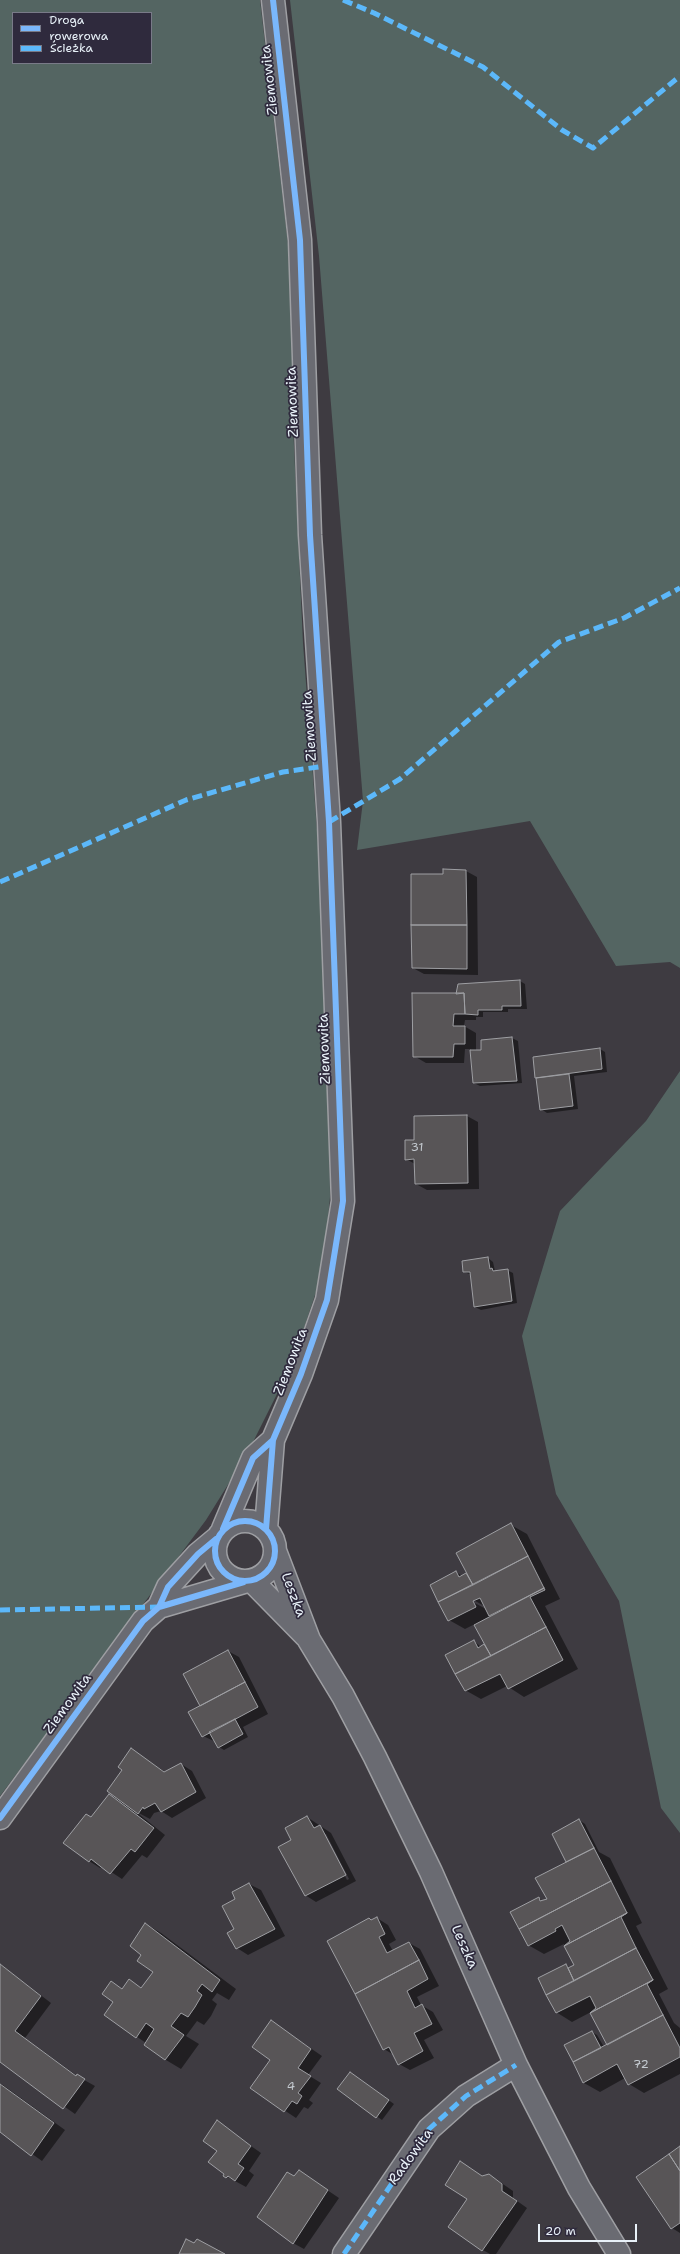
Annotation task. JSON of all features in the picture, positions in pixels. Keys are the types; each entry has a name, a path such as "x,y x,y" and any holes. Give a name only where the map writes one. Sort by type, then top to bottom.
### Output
{"street":[{"name":"Ziemowita","path":"266,1530 273,1440 301,1374 326,1300 343,1201 329,822 310,535 300,240 273,0"},
{"name":"Ziemowita","path":"0,1818 143,1621 159,1607 168,1587 198,1554 220,1534 253,1458 273,1440"},
{"path":"245,1520 253,1522 266,1530 271,1536 275,1551 274,1561 268,1570 261,1577 248,1581 228,1577 222,1571 214,1556 220,1534 237,1521 245,1520"},
{"name":"Leszka","path":"275,1551 310,1640 343,1696 372,1750 431,1872 516,2065 579,2188 619,2254"},
{"name":"Ziemowita","path":"159,1607 248,1581"},
{"name":"Leszka","path":"248,1581 310,1640"},
{"name":"Radowita","path":"344,2254 429,2129 466,2096 516,2065"}],"shaded area":[{"path":"0,0 260,0 288,244 293,334 293,424 303,643 329,990 330,1197 325,1254 319,1283 301,1337 276,1396 247,1454 206,1520 0,1796"},
{"path":"290,0 680,0 680,968 670,962 616,966 530,821 357,850 363,801 319,256"},
{"path":"680,1071 680,1833 661,1808 619,1601 556,1494 522,1336 560,1211 646,1121"}],"building":[{"path":"443,869 466,870 467,925 411,925 411,874 443,874"},
{"path":"411,925 467,925 467,969 412,968"},
{"path":"520,980 521,1006 502,1006 502,1010 478,1010 478,1015 465,1014 464,993 456,994 458,984"},
{"path":"412,993 464,993 465,1014 454,1014 453,1026 465,1026 465,1044 454,1044 453,1057 413,1057"},
{"path":"512,1037 517,1081 473,1083 470,1050 481,1050 481,1040"},
{"path":"600,1048 602,1069 535,1078 533,1057"},
{"path":"569,1074 573,1106 540,1110 536,1078"},
{"path":"467,1115 468,1183 415,1184 414,1159 405,1160 405,1140 414,1140 414,1116"},
{"path":"488,1257 490,1269 492,1268 493,1271 508,1269 512,1301 474,1307 470,1272 463,1272 462,1261"},
{"path":"511,1523 528,1556 473,1585 456,1553"},
{"path":"528,1556 544,1588 489,1616 480,1598 473,1601 476,1607 448,1621 438,1602"},
{"path":"456,1571 459,1577 466,1573 473,1585 438,1602 430,1585"},
{"path":"544,1588 545,1590 530,1597 546,1627 491,1656 474,1625"},
{"path":"546,1627 563,1660 508,1689 500,1674 465,1691 455,1674"},
{"path":"474,1640 478,1648 484,1644 491,1656 455,1674 445,1655"},
{"path":"228,1650 245,1682 200,1706 183,1674"},
{"path":"245,1682 258,1707 202,1737 188,1712"},
{"path":"235,1719 243,1734 218,1748 209,1732"},
{"path":"131,1748 164,1772 181,1763 196,1792 161,1812 155,1803 144,1809 143,1807 138,1814 107,1791 122,1770 118,1767"},
{"path":"109,1794 154,1828 135,1852 131,1849 110,1874 91,1859 89,1862 63,1843 86,1814 91,1817"},
{"path":"307,1816 314,1828 320,1825 346,1875 305,1896 278,1847 291,1840 285,1828"},
{"path":"579,1819 594,1848 566,1862 552,1834"},
{"path":"594,1848 611,1881 519,1929 510,1912 539,1897 540,1901 547,1899 535,1878"},
{"path":"611,1881 627,1913 564,1946 570,1941 562,1925 555,1929 556,1931 528,1946 519,1929"},
{"path":"249,1883 275,1929 236,1949 227,1933 234,1929 222,1906 235,1899 232,1892"},
{"path":"627,1913 621,1917 636,1948 574,1981 568,1968 574,1965 564,1946"},
{"path":"377,1917 385,1934 379,1937 387,1953 409,1942 419,1960 355,1994 327,1941 369,1918 371,1920"},
{"path":"145,1923 220,1980 212,1992 202,1984 197,1991 202,1995 188,2017 181,2013 171,2026 184,2035 165,2060 144,2045 154,2029 146,2023 136,2038 104,2015 113,2002 102,1994 111,1981 122,1989 129,1979 141,1988 153,1972 137,1961 141,1955 130,1946"},
{"path":"636,1948 653,1980 590,2013 596,2008 590,1996 556,2013 546,1995"},
{"path":"419,1960 428,1979 407,1991 415,2008 422,2004 432,2024 414,2033 423,2051 398,2065 389,2047 383,2050 355,1994"},
{"path":"0,1964 41,1996 15,2031 76,2076 77,2074 85,2079 63,2109 0,2062"},
{"path":"566,1964 574,1981 546,1995 538,1978"},
{"path":"653,1980 647,1984 663,2015 607,2045 590,2013"},
{"path":"663,2015 680,2048 680,2057 628,2085 617,2064 583,2083 573,2062"},
{"path":"271,2020 311,2049 298,2068 311,2076 298,2093 302,2096 297,2104 292,2101 284,2112 250,2088 270,2060 252,2047"},
{"path":"592,2031 601,2048 573,2062 564,2045"},
{"path":"350,2072 389,2100 376,2118 337,2089"},
{"path":"0,2084 54,2123 31,2156 0,2132"},
{"path":"217,2120 251,2146 238,2164 244,2168 235,2181 228,2176 226,2178 223,2176 224,2174 208,2162 217,2151 203,2141"},
{"path":"680,2146 680,2171 669,2154"},
{"path":"669,2154 680,2171 680,2223 671,2229 636,2177"},
{"path":"460,2161 482,2176 489,2174 502,2184 502,2191 517,2201 482,2251 448,2227 467,2199 445,2185"},
{"path":"299,2170 328,2190 293,2244 257,2217 287,2172 294,2176"},
{"path":"186,2239 194,2243 197,2239 225,2254 179,2254"}],"marked path":[{"path":"343,0 374,13 483,67 562,130 593,148 680,76"},
{"path":"329,822 400,779 559,642 624,618 680,588"},
{"path":"0,882 186,800 283,772 325,766"},
{"path":"0,1610 158,1607"},
{"path":"344,2254 429,2129 466,2096 516,2065"}],"cycle path":[{"path":"266,1529 273,1440 301,1374 327,1300 343,1201 329,822 310,535 300,240 273,0"},
{"path":"223,1529 253,1458 273,1440"},
{"path":"239,1521 251,1521 262,1526 270,1534 275,1545 275,1551 273,1563 262,1576 251,1581 239,1581 228,1576 220,1568 215,1557 215,1545 220,1534 228,1526 239,1521"},
{"path":"159,1607 168,1587 198,1554 216,1539"},
{"path":"0,1818 143,1621 159,1607 244,1582"}]}
